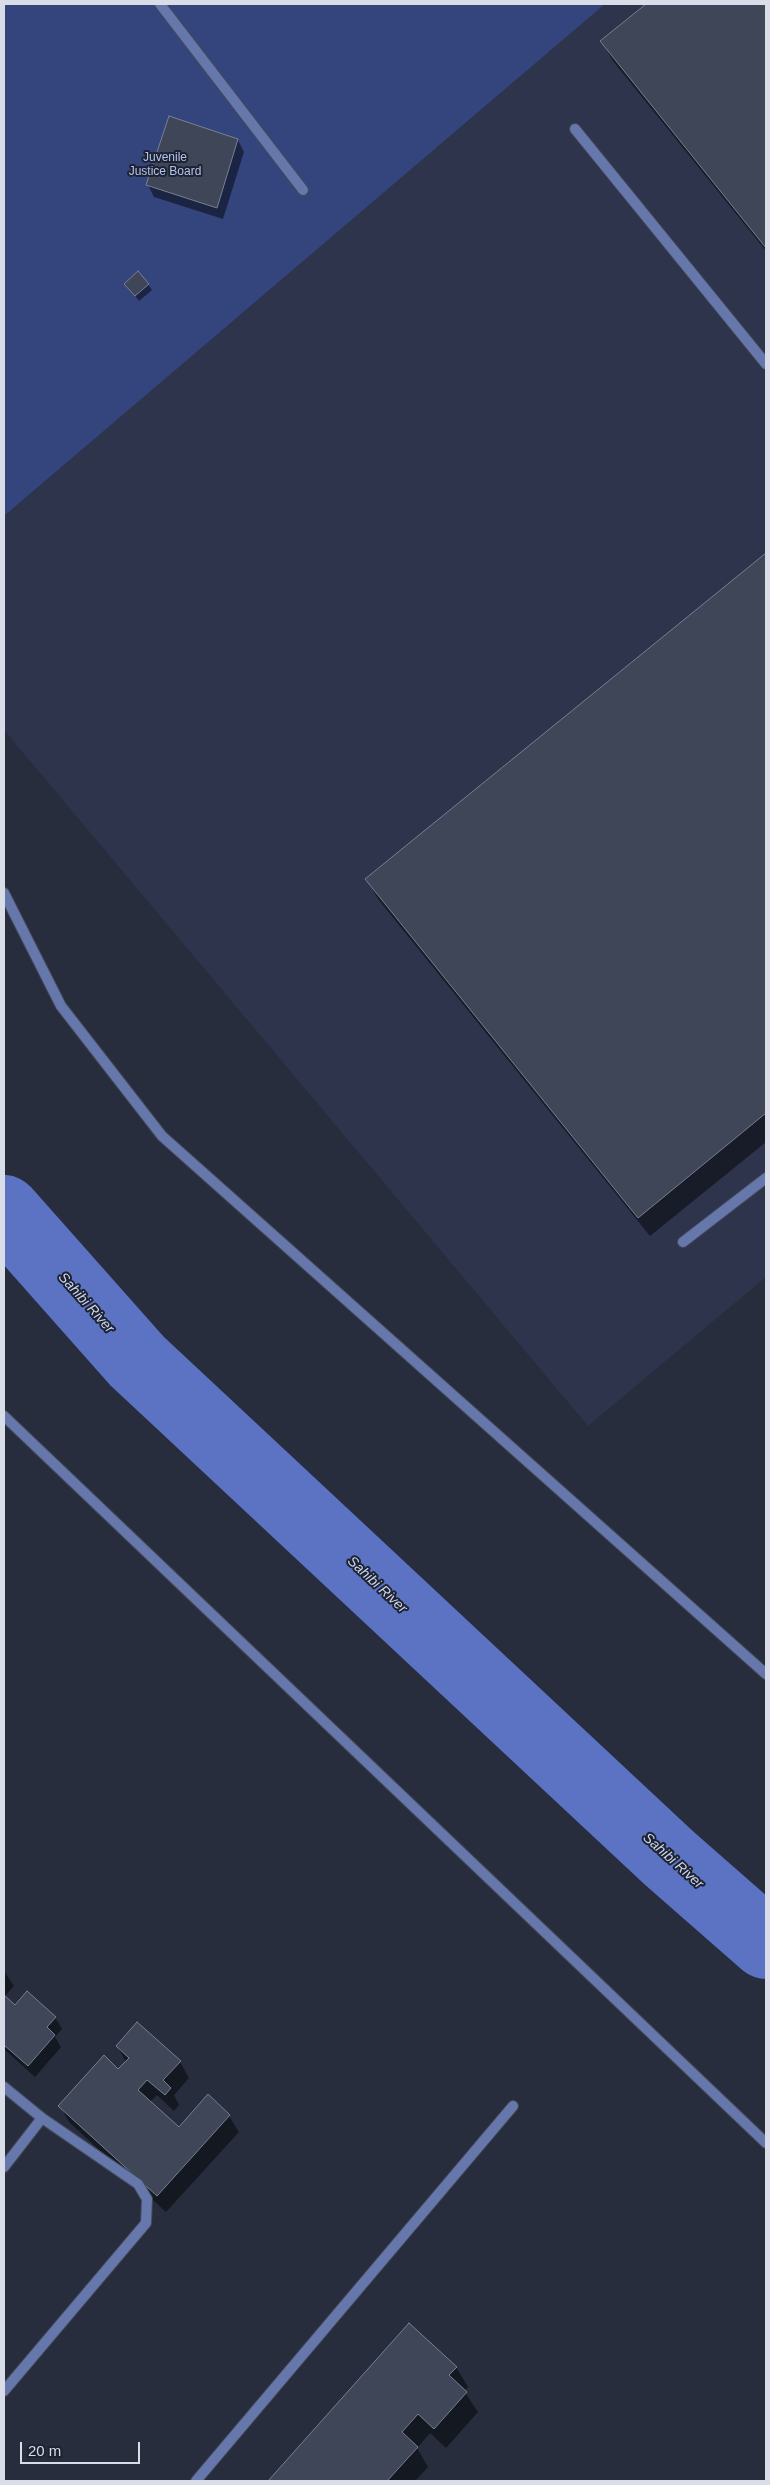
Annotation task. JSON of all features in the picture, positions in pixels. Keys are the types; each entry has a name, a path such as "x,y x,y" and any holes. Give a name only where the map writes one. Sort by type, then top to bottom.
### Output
{"street":[{"path":"160,4 303,190"},
{"path":"575,129 766,364"},
{"path":"4,893 61,1006 162,1136 766,1674"},
{"path":"683,1242 766,1178"},
{"path":"4,1416 766,2143"},
{"path":"4,2087 42,2118 138,2184 148,2199 146,2223 4,2389"},
{"path":"196,2481 513,2106"},
{"path":"4,2167 42,2118"}],"shaded area":[{"path":"605,4 766,4 766,1277 588,1426 4,730 4,516"}],"green space":[{"name":"Juvenile Justice Board","path":"4,4 605,4 4,516"}],"building":[{"path":"646,4 766,4 766,248 600,41"},
{"path":"169,116 238,139 217,208 146,185"},
{"path":"138,271 149,284 135,296 124,284"},
{"path":"766,553 766,1113 638,1218 365,879"},
{"path":"27,1991 56,2017 47,2027 55,2035 28,2066 4,2045 4,1995 15,2005"},
{"path":"137,2022 181,2061 163,2080 171,2088 165,2095 147,2080 138,2090 179,2127 208,2094 230,2115 157,2196 58,2106 104,2055 118,2069 129,2058 116,2046"},
{"path":"409,2323 457,2367 449,2375 467,2392 434,2429 418,2414 402,2432 418,2447 387,2481 268,2481"}],"waterway":[{"name":"Sahibi River","path":"4,1211 137,1361 669,1858 766,1943"}]}
